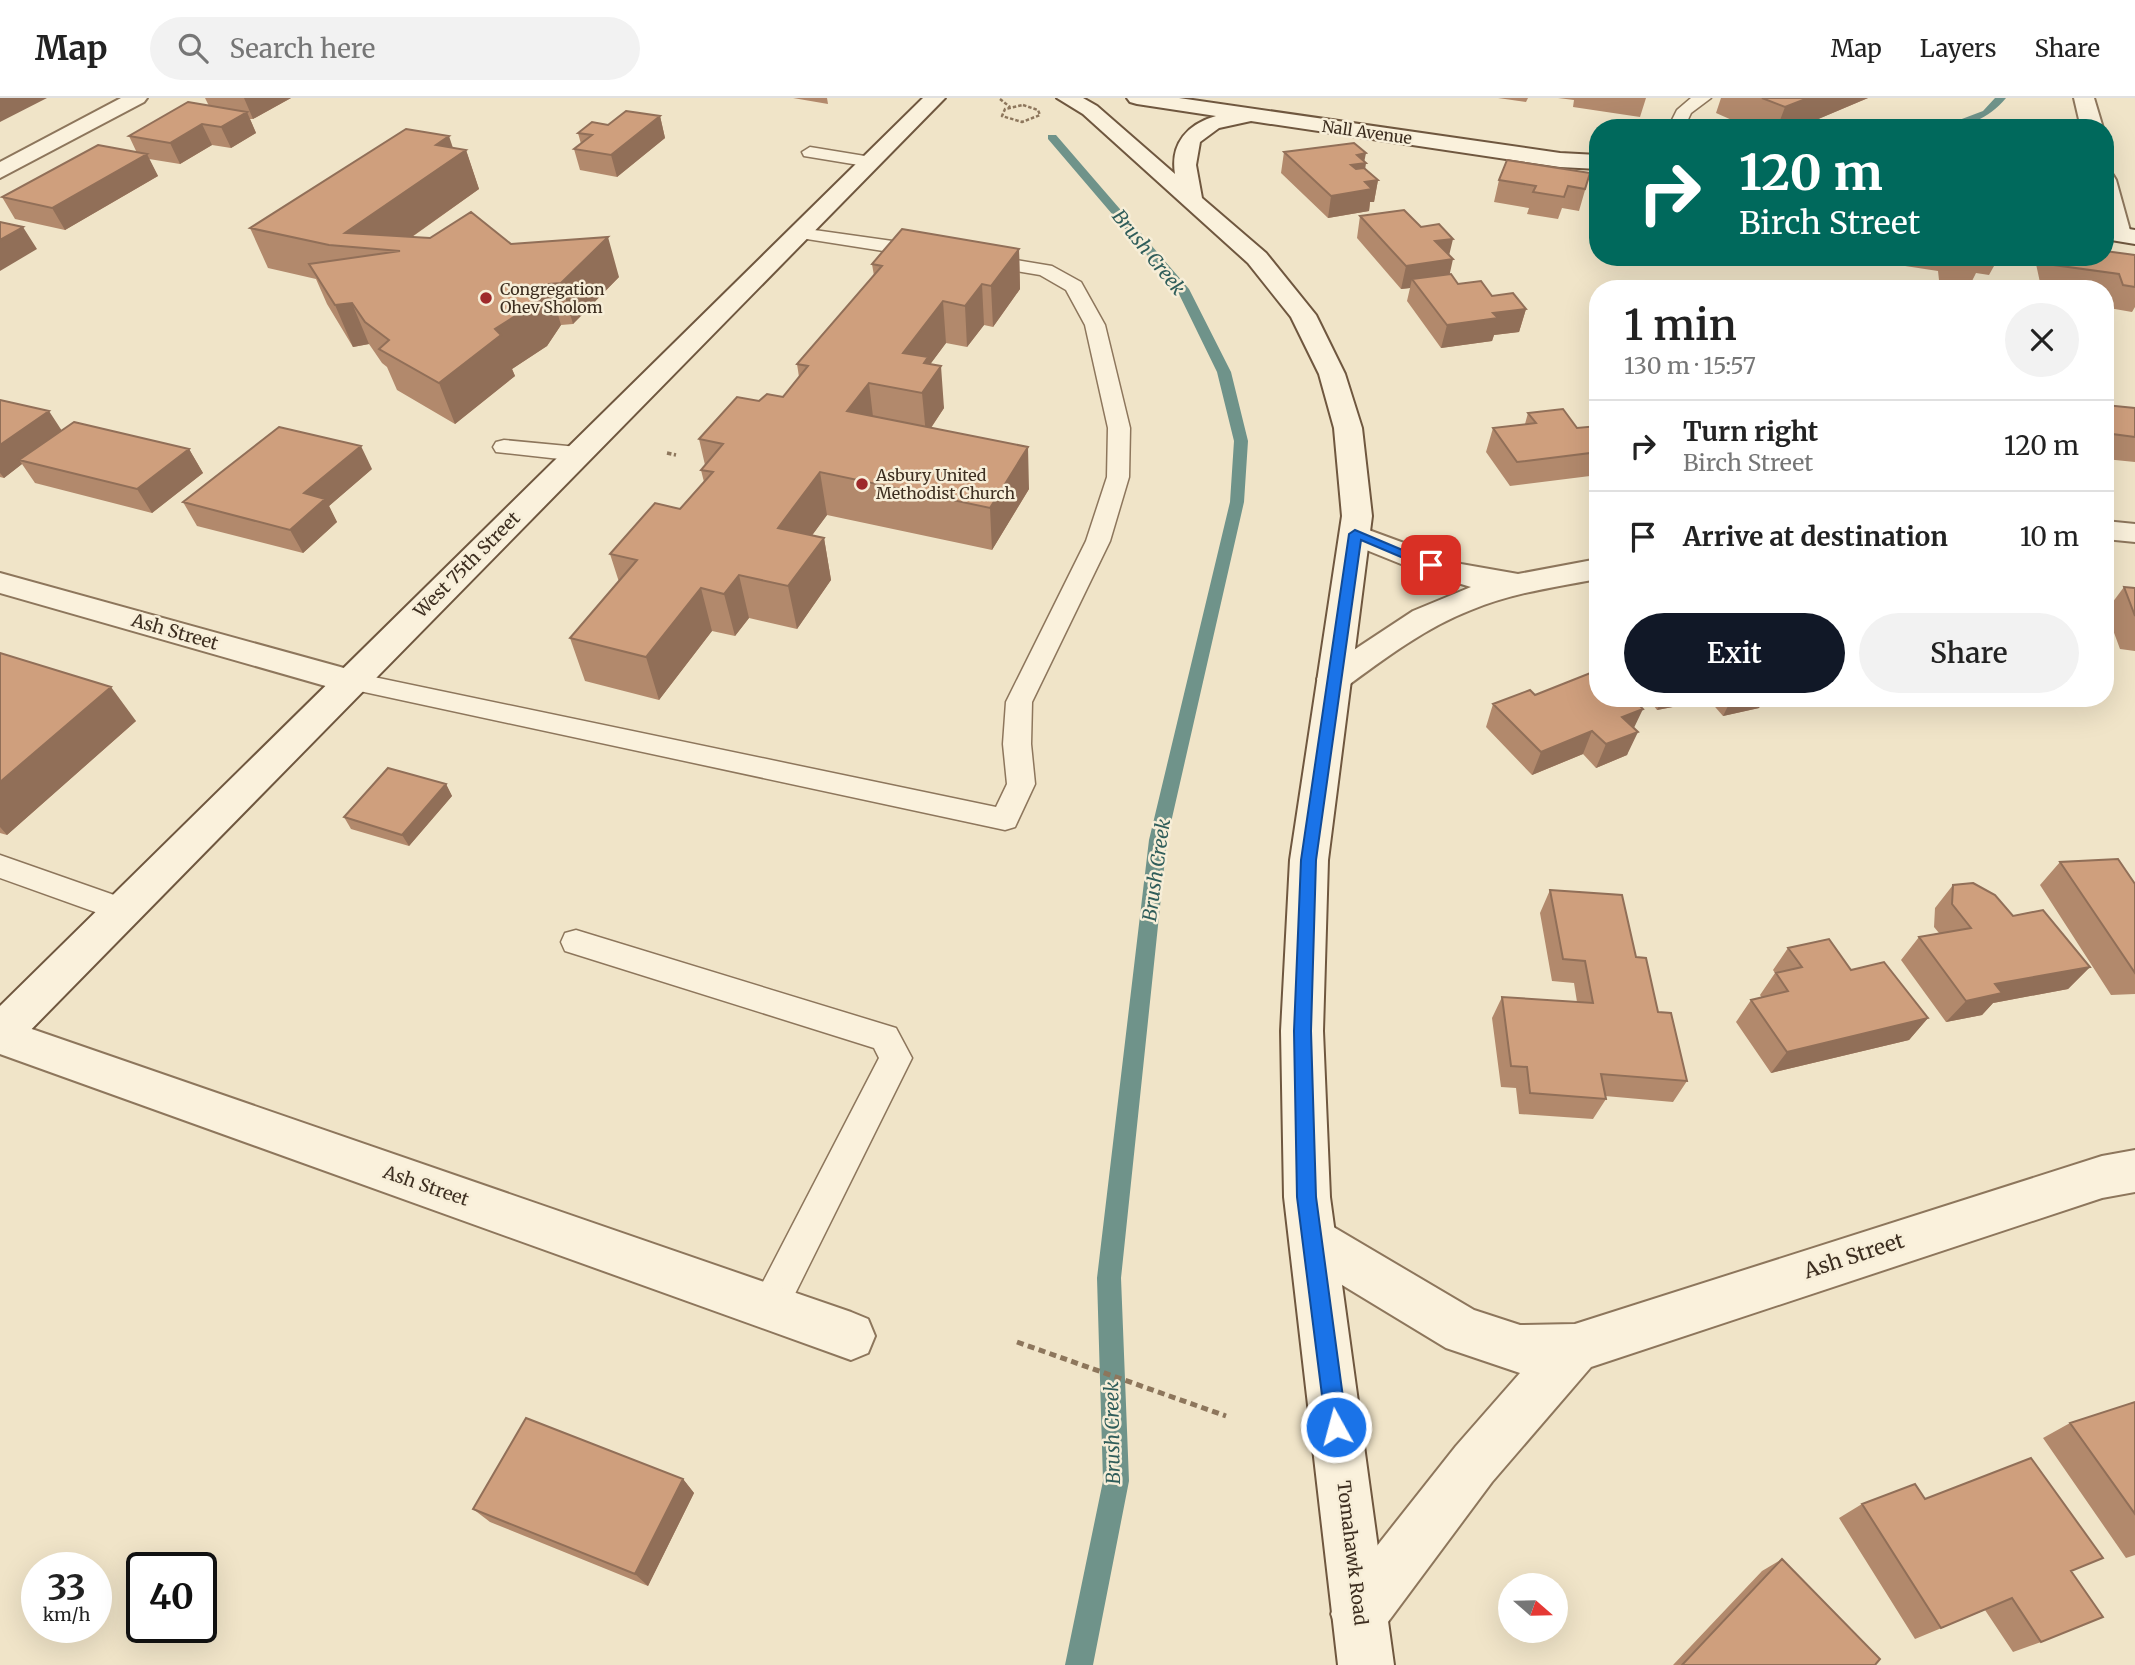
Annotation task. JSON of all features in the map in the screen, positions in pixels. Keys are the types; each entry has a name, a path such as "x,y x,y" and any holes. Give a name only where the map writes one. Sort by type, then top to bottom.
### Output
{"street":[{"path":"0,171 137,98"},
{"name":"West 75th Street","path":"0,1035 350,681 935,98"},
{"name":"Tomahawk Road","path":"1067,98 1090,110 1257,258 1274,277 1303,315 1332,374 1348,428 1357,516 1308,860 1302,1031 1307,1197 1362,1639"},
{"name":"Nall Avenue","path":"1137,98 1560,160 1589,162"},
{"path":"2084,98 2090,119"},
{"path":"1191,199 1190,181 1185,167 1187,151 1193,137 1213,121 1258,116"},
{"path":"2114,212 2120,234"},
{"path":"2114,531 2135,533"},
{"path":"1355,534 1407,557 1455,573 1486,581 1521,583"},
{"path":"1335,679 1414,624 1458,603 1521,583 1589,571"},
{"name":"Ash Street","path":"0,583 350,681"},
{"name":"Ash Street","path":"0,1035 851,1336"},
{"name":"Ash Street","path":"1313,1241 1463,1331 1520,1349 1575,1348 2089,1181 2135,1171"},
{"path":"1362,1639 1474,1464 1575,1348"}],"lane":[{"path":"1679,119 1690,104 1703,98"},
{"path":"810,152 871,162"},
{"path":"350,681 1005,819 1021,784 1017,744 1019,702 1098,541 1118,477 1119,428 1095,325 1074,286 1045,270 800,233"},
{"path":"505,447 578,454"},
{"path":"13,870 123,910"},
{"path":"576,942 885,1038 896,1058 769,1307"}],"path":[{"path":"1000,99 1010,107 1029,106 1041,112 1033,120 1015,122 1005,119 1001,114 1010,107"},
{"path":"667,453 676,455"},
{"path":"1017,1342 1226,1416"}],"building":[{"path":"1762,98 1808,98 1785,107"},
{"path":"188,102 247,112 221,127 202,124 170,143 129,136"},
{"path":"626,111 660,116 611,155 574,149 592,135 578,133 592,122 608,125"},
{"path":"406,129 449,136 436,145 466,150 345,233 430,238 471,212 511,244 608,237 561,283 549,284 534,304 495,329 501,335 439,383 379,349 389,340 365,322 352,303 335,305 309,264 400,251 329,245 250,228"},
{"path":"1354,143 1366,153 1357,155 1366,163 1351,165 1356,169 1364,168 1378,180 1365,182 1372,189 1331,196 1284,152"},
{"path":"98,145 147,154 52,208 2,197"},
{"path":"1507,160 1589,173 1585,189 1568,186 1564,197 1533,192 1536,186 1499,180"},
{"path":"1404,210 1421,227 1439,224 1453,239 1435,241 1453,259 1406,266 1360,216"},
{"path":"0,222 23,227 0,240"},
{"path":"902,229 1019,249 991,286 982,284 965,306 943,301 903,353 928,357 924,363 941,366 922,393 869,383 847,411 1028,447 990,508 820,472 778,528 824,538 788,586 739,575 724,594 701,588 646,657 570,638 637,560 610,554 655,503 680,509 713,472 701,470 723,444 699,439 737,397 759,401 767,394 783,397 808,366 797,364 882,266 872,264"},
{"path":"2114,252 2135,255 2135,287 2123,285 2119,274 2061,266 2114,266"},
{"path":"1451,274 1458,284 1481,281 1492,296 1513,293 1526,309 1493,313 1498,318 1447,325 1412,279"},
{"path":"0,400 49,411 0,445"},
{"path":"2114,406 2135,408 2135,437 2114,434"},
{"path":"1563,409 1577,428 1589,427 1589,453 1517,462 1493,428 1536,423 1528,413"},
{"path":"74,422 189,449 137,489 19,460"},
{"path":"279,427 361,446 304,493 325,499 290,530 183,502"},
{"path":"2124,587 2135,588 2135,616"},
{"path":"0,653 111,687 0,782"},
{"path":"1589,674 1589,707 1641,707 1643,709 1622,717 1638,732 1606,744 1592,731 1541,752 1493,704 1530,690 1535,695"},
{"path":"388,768 446,784 402,835 344,817"},
{"path":"2118,859 2135,884 2135,973 2060,862"},
{"path":"1973,883 1995,895 2013,916 2043,910 2090,967 1995,984 2002,993 1966,1001 1919,937 1971,928 1952,904 1953,885"},
{"path":"1550,890 1622,895 1636,957 1646,958 1658,1012 1671,1013 1687,1081 1601,1074 1606,1099 1530,1093 1527,1067 1511,1066 1502,997 1593,1003 1585,961 1563,959"},
{"path":"1829,939 1851,970 1884,962 1928,1018 1787,1052 1751,1000 1788,991 1776,973 1802,967 1788,948"},
{"path":"2135,1402 2135,1514 2070,1423"},
{"path":"526,1418 683,1479 635,1574 473,1509"},
{"path":"2031,1458 2103,1558 2071,1571 2103,1617 2041,1642 2012,1598 1941,1628 1862,1504 1915,1484 1925,1499"},
{"path":"1782,1559 1880,1659 1875,1665 1682,1665"}],"waterway":[{"path":"1969,119 1987,113 2001,98"},
{"name":"Brush Creek","path":"1052,137 1183,289 1224,372 1241,441 1237,502 1158,840 1109,1278 1116,1481 1079,1665"}],"place":[{"name":"Congregation Ohev Sholom","path":"486,298"},
{"name":"Asbury United Methodist Church","path":"862,484"}],"route":[{"path":"1336,1427 1307,1197 1302,1031 1308,860 1355,534 1431,565"}]}
